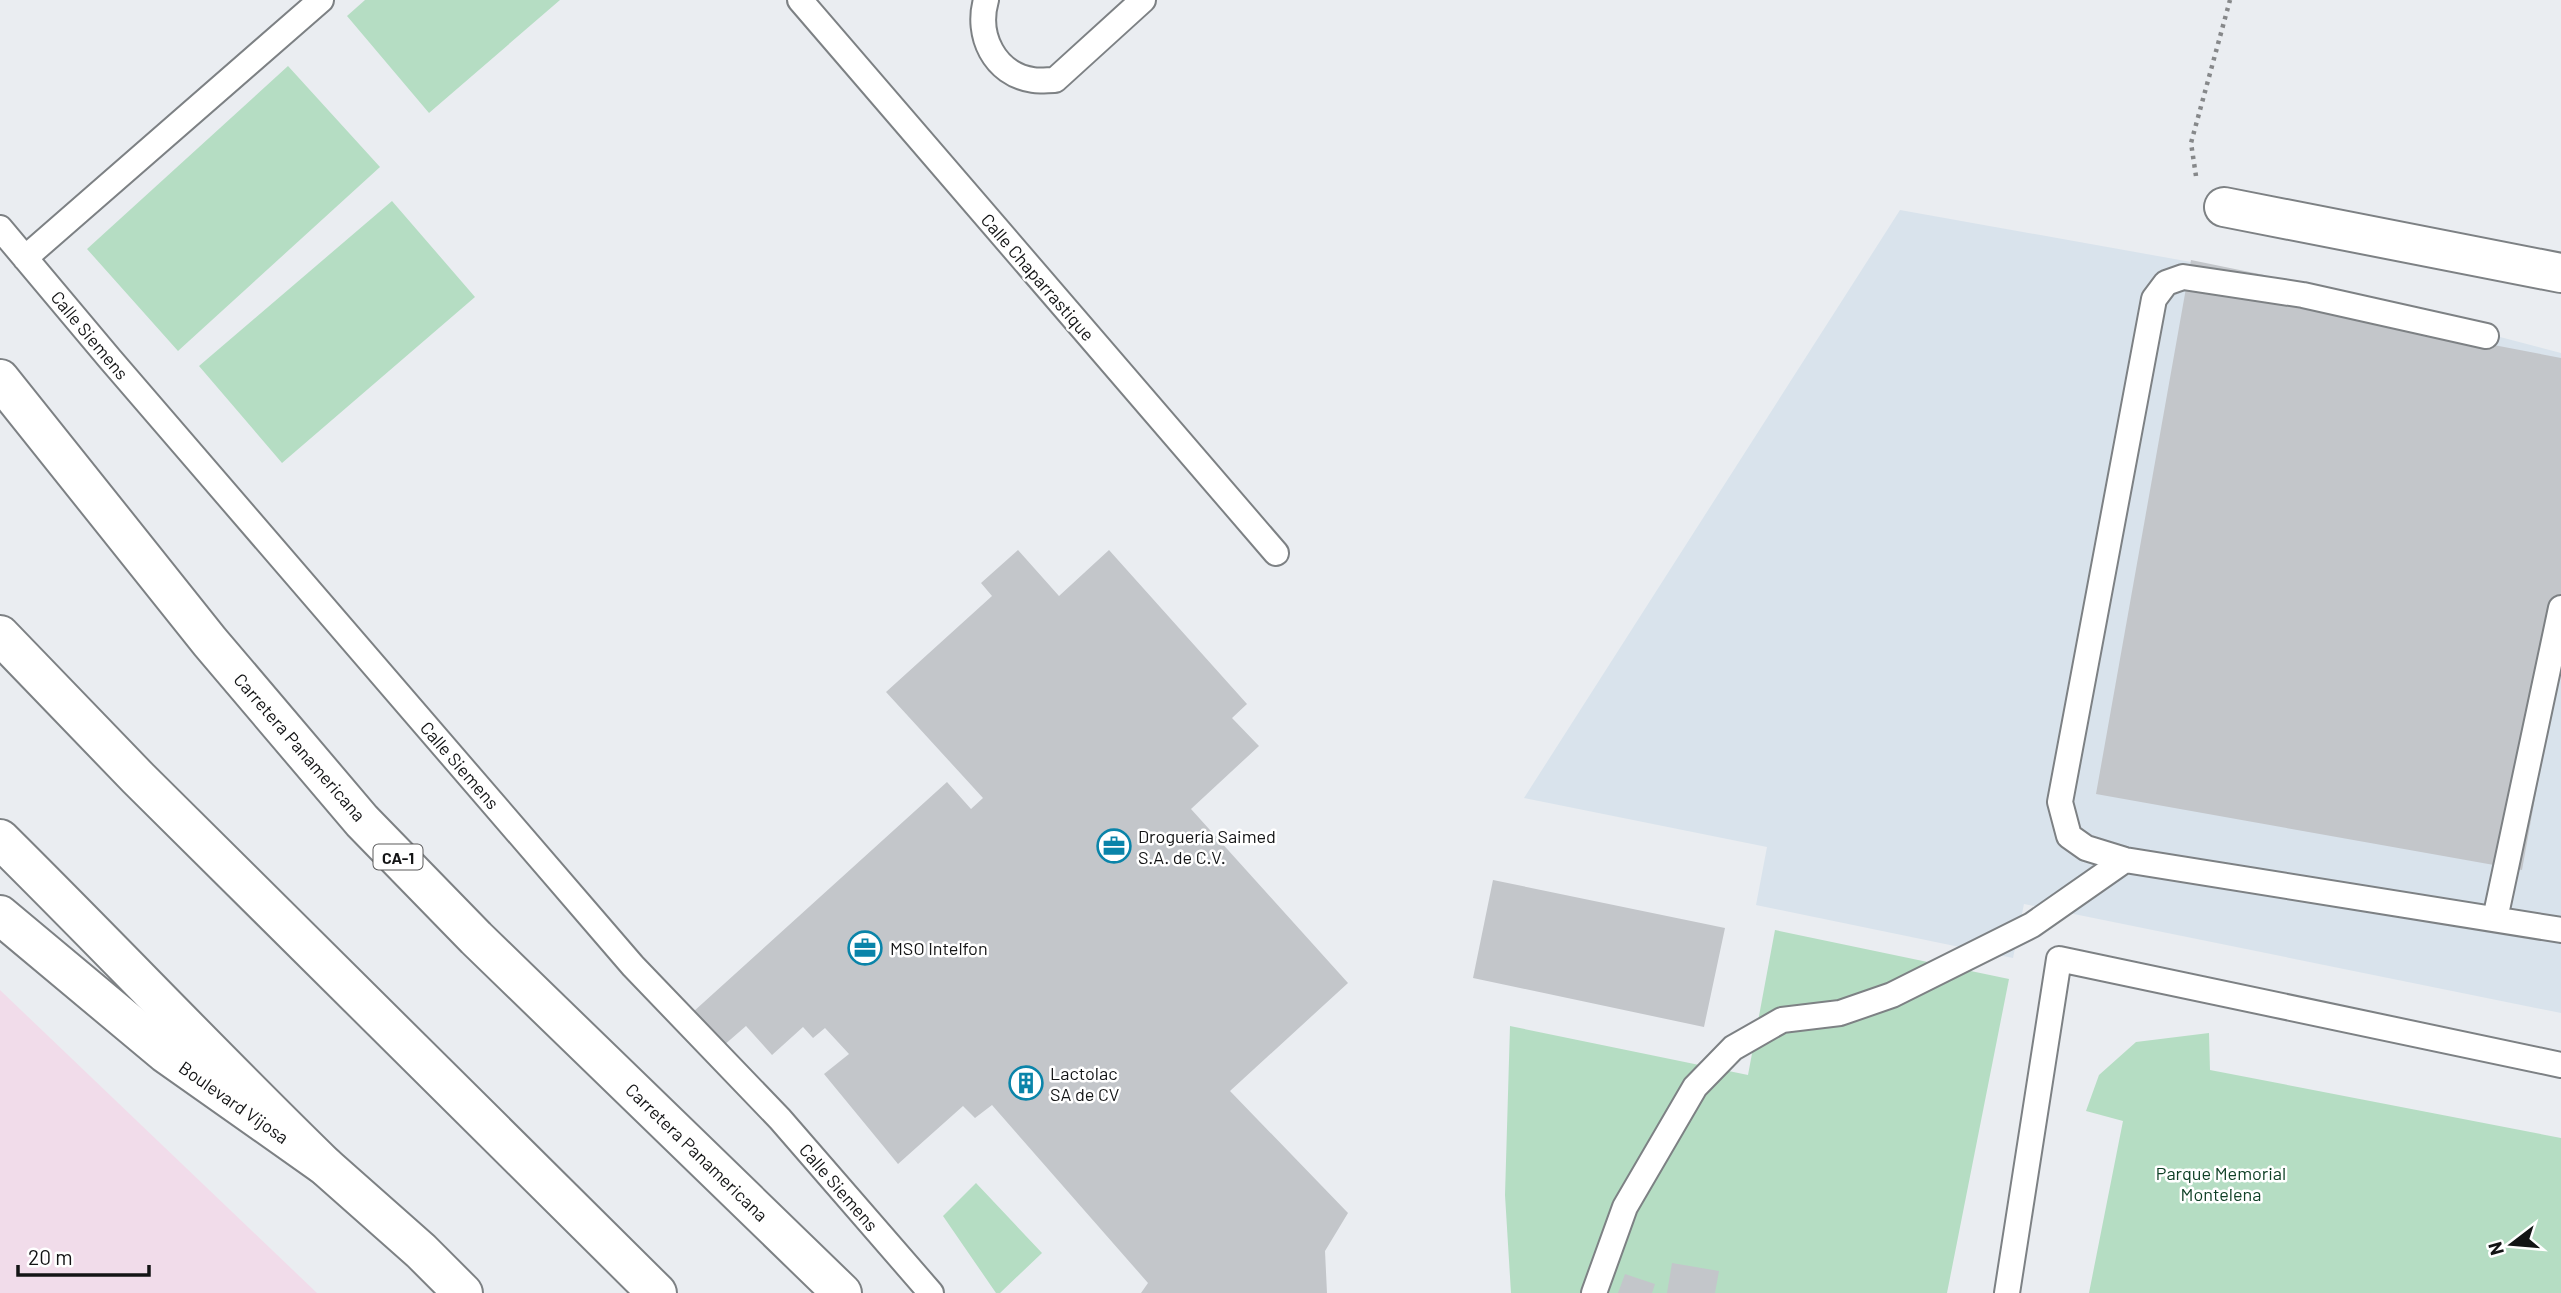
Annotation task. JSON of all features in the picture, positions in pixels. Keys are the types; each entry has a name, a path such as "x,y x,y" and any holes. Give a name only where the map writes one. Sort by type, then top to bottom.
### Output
{"main road":[{"path":"2224,207 2561,273"},
{"name":"Carretera Panamericana","path":"0,379 210,642 362,821 477,938 842,1293"},
{"path":"0,635 138,778 617,1250 657,1293"},
{"path":"0,839 325,1167"},
{"name":"Boulevard Vijosa","path":"0,915 164,1053 325,1167 421,1251 463,1293"}],"lane":[{"path":"25,258 321,0"},
{"name":"Calle Chaparrastique","path":"800,0 1276,553"},
{"path":"986,0 982,15 984,37 994,57 1012,72 1032,80 1055,80 1143,0"},
{"name":"Calle Siemens","path":"0,228 634,966 779,1119 931,1293"},
{"path":"2486,336 2303,295 2183,277 2166,283 2154,299 2060,802 2069,836 2086,848 2125,860 2561,930"},
{"path":"2495,919 2561,608"},
{"path":"1594,1293 1625,1207 1695,1087 1733,1048 1782,1020 1840,1013 1892,995 2032,925 2125,860"},
{"path":"2007,1293 2059,959 2561,1065"}],"path":[{"path":"2224,207 2197,182 2191,142 2230,0"}],"shaded area":[{"path":"1900,210 2264,275 2561,353 2561,1013 2024,904 2013,958 1756,905 1767,847 1524,798"},
{"path":"0,990 317,1293 0,1293"}],"green space":[{"path":"365,0 560,0 429,113 347,16"},
{"path":"288,66 380,167 178,351 87,249"},
{"path":"392,201 475,297 282,463 199,366"},
{"path":"1775,930 2009,979 1947,1293 1511,1293 1505,1195 1510,1026 1748,1075"},
{"name":"Parque Memorial Montelena","path":"2209,1033 2210,1070 2561,1138 2561,1293 2089,1293 2123,1121 2086,1111 2099,1075 2136,1042"},
{"path":"976,1183 1042,1253 1000,1293 996,1293 943,1216"}],"building":[{"path":"2191,260 2264,275 2259,300 2561,358 2561,654 2522,870 2096,794"},
{"path":"1018,550 1059,596 1109,550 1247,704 1232,718 1259,746 1191,809 1348,983 1230,1091 1348,1213 1325,1251 1327,1293 1141,1293 1148,1283 992,1105 975,1118 963,1106 898,1164 824,1074 849,1054 825,1028 813,1038 803,1027 772,1055 746,1026 723,1046 693,1012 947,782 971,809 983,798 886,692 992,596 981,583"},
{"path":"1493,880 1725,928 1704,1027 1473,978"},
{"path":"1672,1263 1719,1271 1715,1293 1667,1293"},
{"path":"1625,1274 1655,1284 1652,1293 1618,1293"}],"place":[{"name":"Droguería Saimed S.A. de C.V.","path":"1114,846"},
{"name":"MSO Intelfon","path":"865,948"},
{"name":"Lactolac SA de CV","path":"1026,1083"}]}
